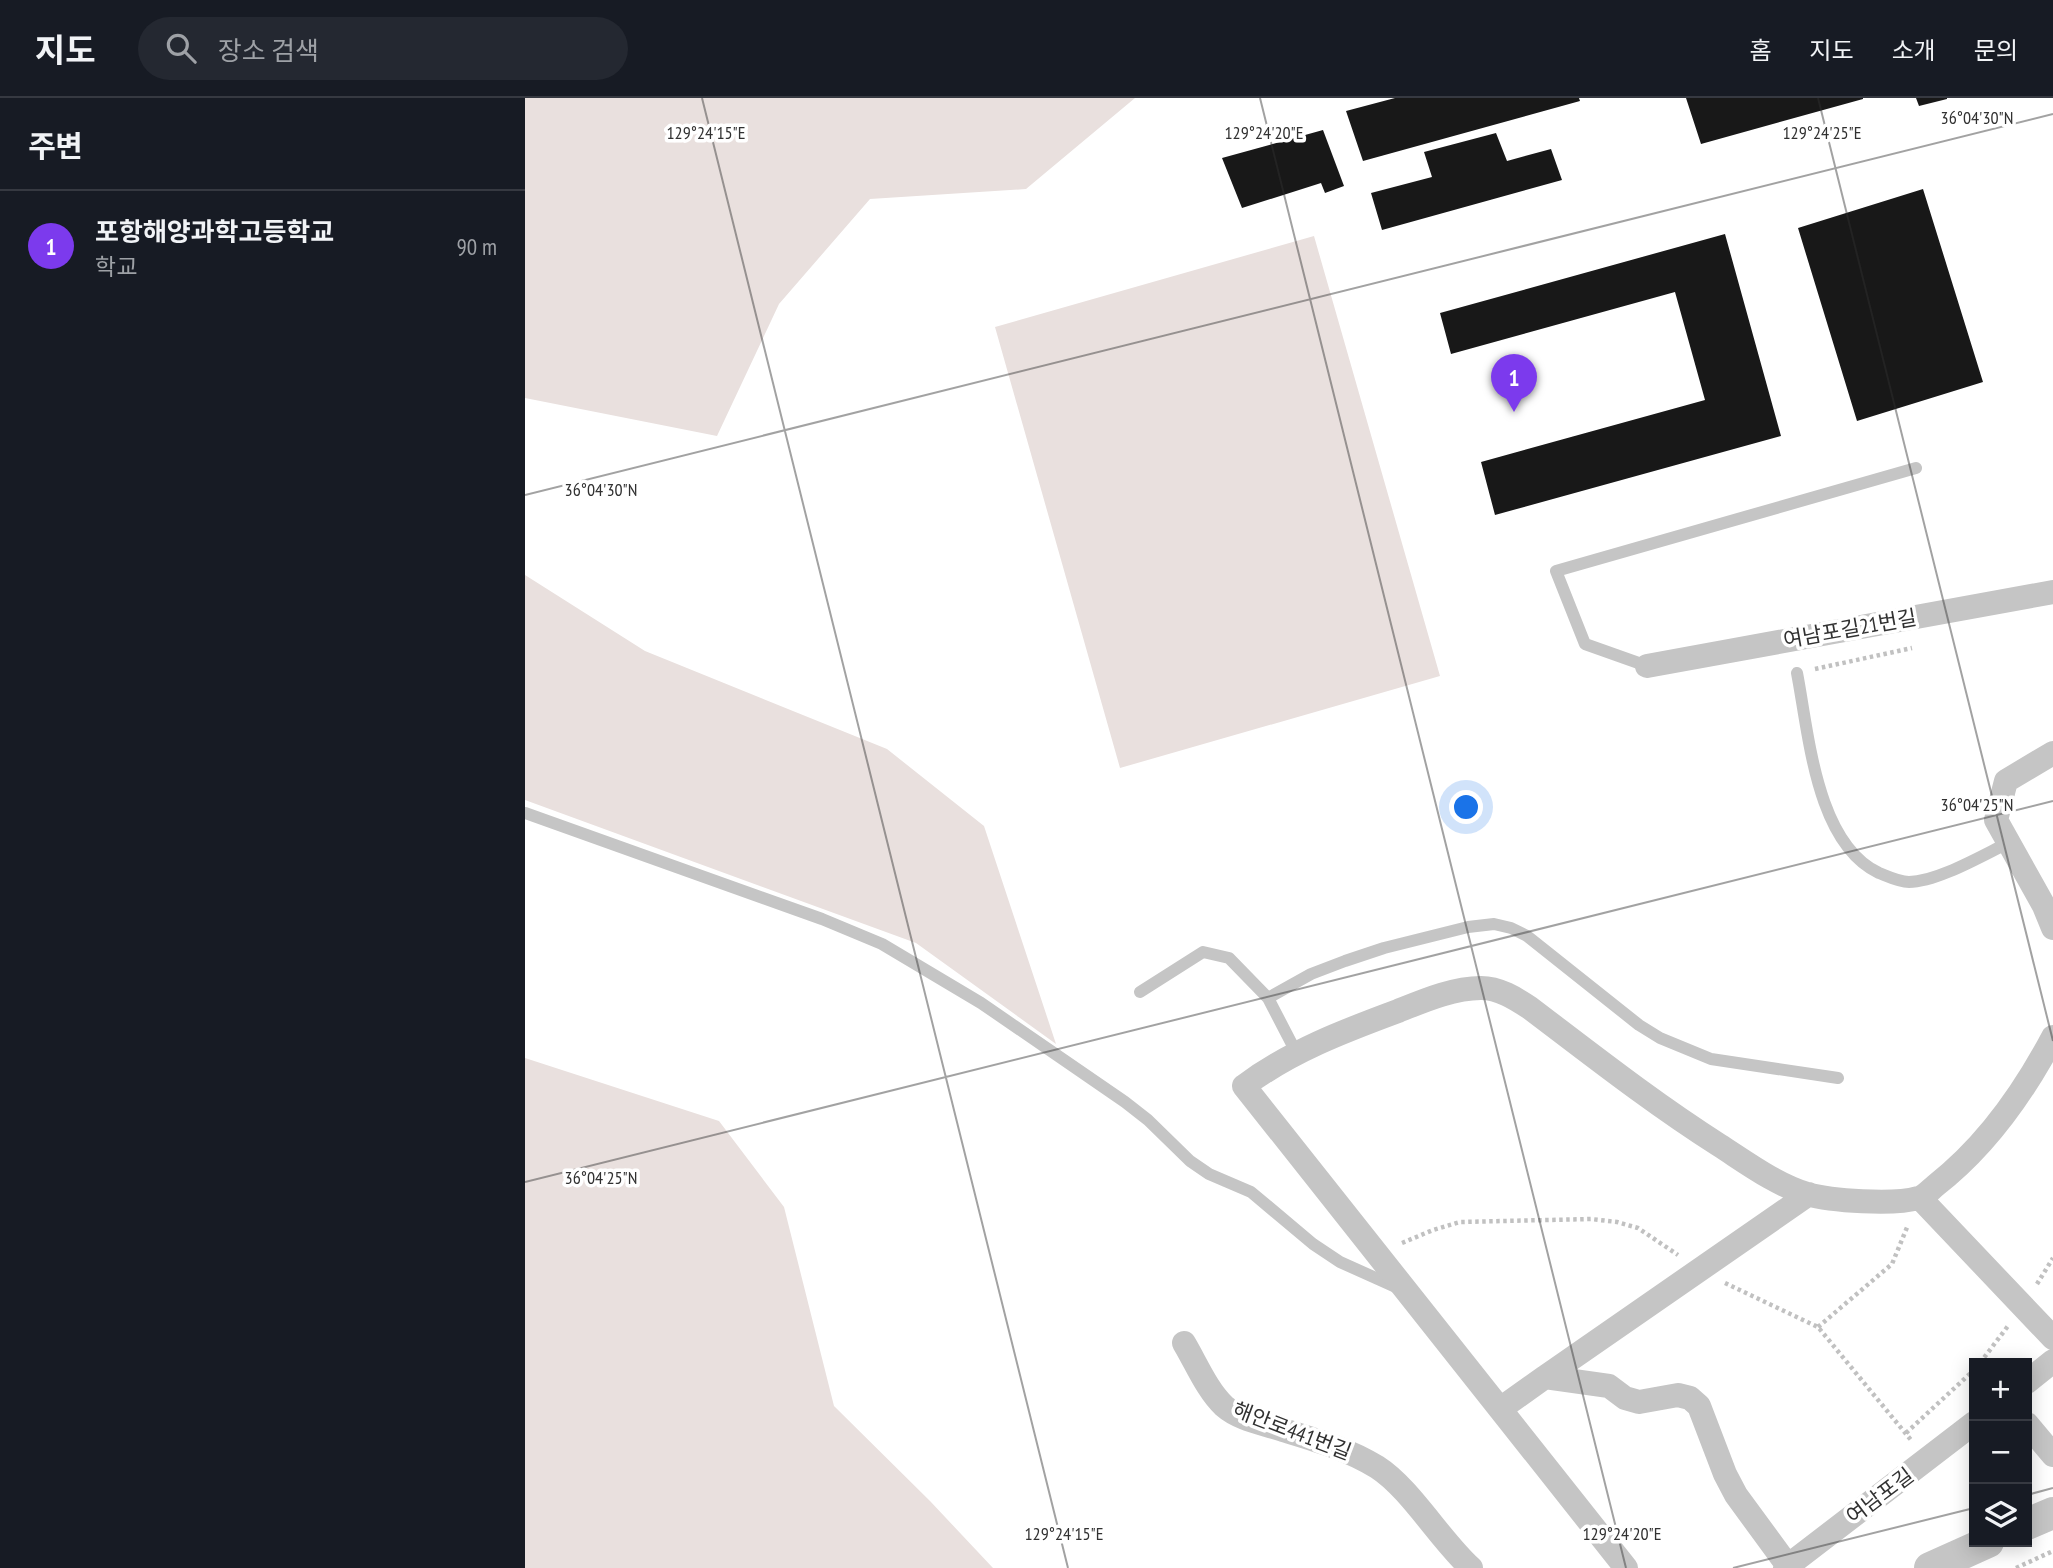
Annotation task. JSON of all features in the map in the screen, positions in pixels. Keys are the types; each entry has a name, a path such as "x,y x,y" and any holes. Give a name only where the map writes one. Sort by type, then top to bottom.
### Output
{"street":[{"name":"여남포길21번길","path":"1647,666 2053,592"},
{"path":"2053,752 2006,782 1996,820 2045,906 2053,928"},
{"path":"1626,1568 1244,1086 1269,1067 1296,1052 1364,1023 1442,995 1480,988 1498,991 1529,1008 1660,1107 1759,1171 1784,1185 1809,1194 1861,1202 1920,1198 1955,1170 2025,1085 2053,1037"},
{"path":"1500,1409 1809,1194"},
{"path":"1920,1198 2053,1338"},
{"name":"해안로441번길","path":"1184,1343 1224,1405 1239,1416 1332,1445 1357,1455 1380,1469 1398,1485 1471,1568"},
{"path":"2032,1378 2053,1361"},
{"path":"1545,1377 1609,1386 1625,1398 1639,1402 1678,1395 1690,1398 1699,1406 1725,1475 1736,1495 1787,1567"},
{"name":"여남포길","path":"1787,1567 1969,1427"},
{"path":"2032,1430 2053,1455"},
{"path":"2032,1522 2053,1513"},
{"path":"1930,1568 1977,1547"}],"lane":[{"path":"1647,666 1585,644 1556,571 1916,468"},
{"path":"1797,673 1821,793 1829,816 1838,836 1872,869 1892,879 1910,882 1954,869 2008,843"},
{"path":"525,813 823,919 882,944 981,1003 1125,1102 1148,1120 1190,1161 1209,1174 1251,1192 1313,1244 1341,1262 1408,1292"},
{"path":"1268,998 1311,974 1358,957 1468,927 1494,924 1527,936 1639,1025 1671,1044 1711,1059 1838,1078"},
{"path":"1140,992 1203,952 1229,958 1268,998 1296,1052"}],"path":[{"path":"1818,1326 1892,1264 1920,1198"},
{"path":"1906,1433 1969,1375"},
{"path":"2016,1568 2053,1551"}],"shaded area":[{"path":"525,98 1135,98 1026,189 870,199 779,304 717,436 525,398"},
{"path":"1314,236 1440,676 1120,768 995,327"},
{"path":"525,575 645,651 887,749 984,826 1056,1044 916,943 525,800"},
{"path":"525,1058 719,1121 784,1207 834,1406 993,1568 525,1568"}],"building":[{"path":"1395,98 1579,98 1580,101 1363,161 1346,111"},
{"path":"1686,98 1863,98 1863,99 1701,144"},
{"path":"1916,98 1947,98 1947,99 1919,106"},
{"path":"1323,130 1344,186 1325,193 1321,183 1242,208 1222,158"},
{"path":"1496,133 1507,161 1551,149 1562,180 1382,230 1371,193 1432,177 1424,152"},
{"path":"1923,189 1983,382 1857,421 1798,228"},
{"path":"1725,234 1781,436 1495,515 1481,462 1705,400 1675,292 1451,354 1440,313"}],"place":[{"name":"포항해양과학고등학교","path":"1514,412"}]}
